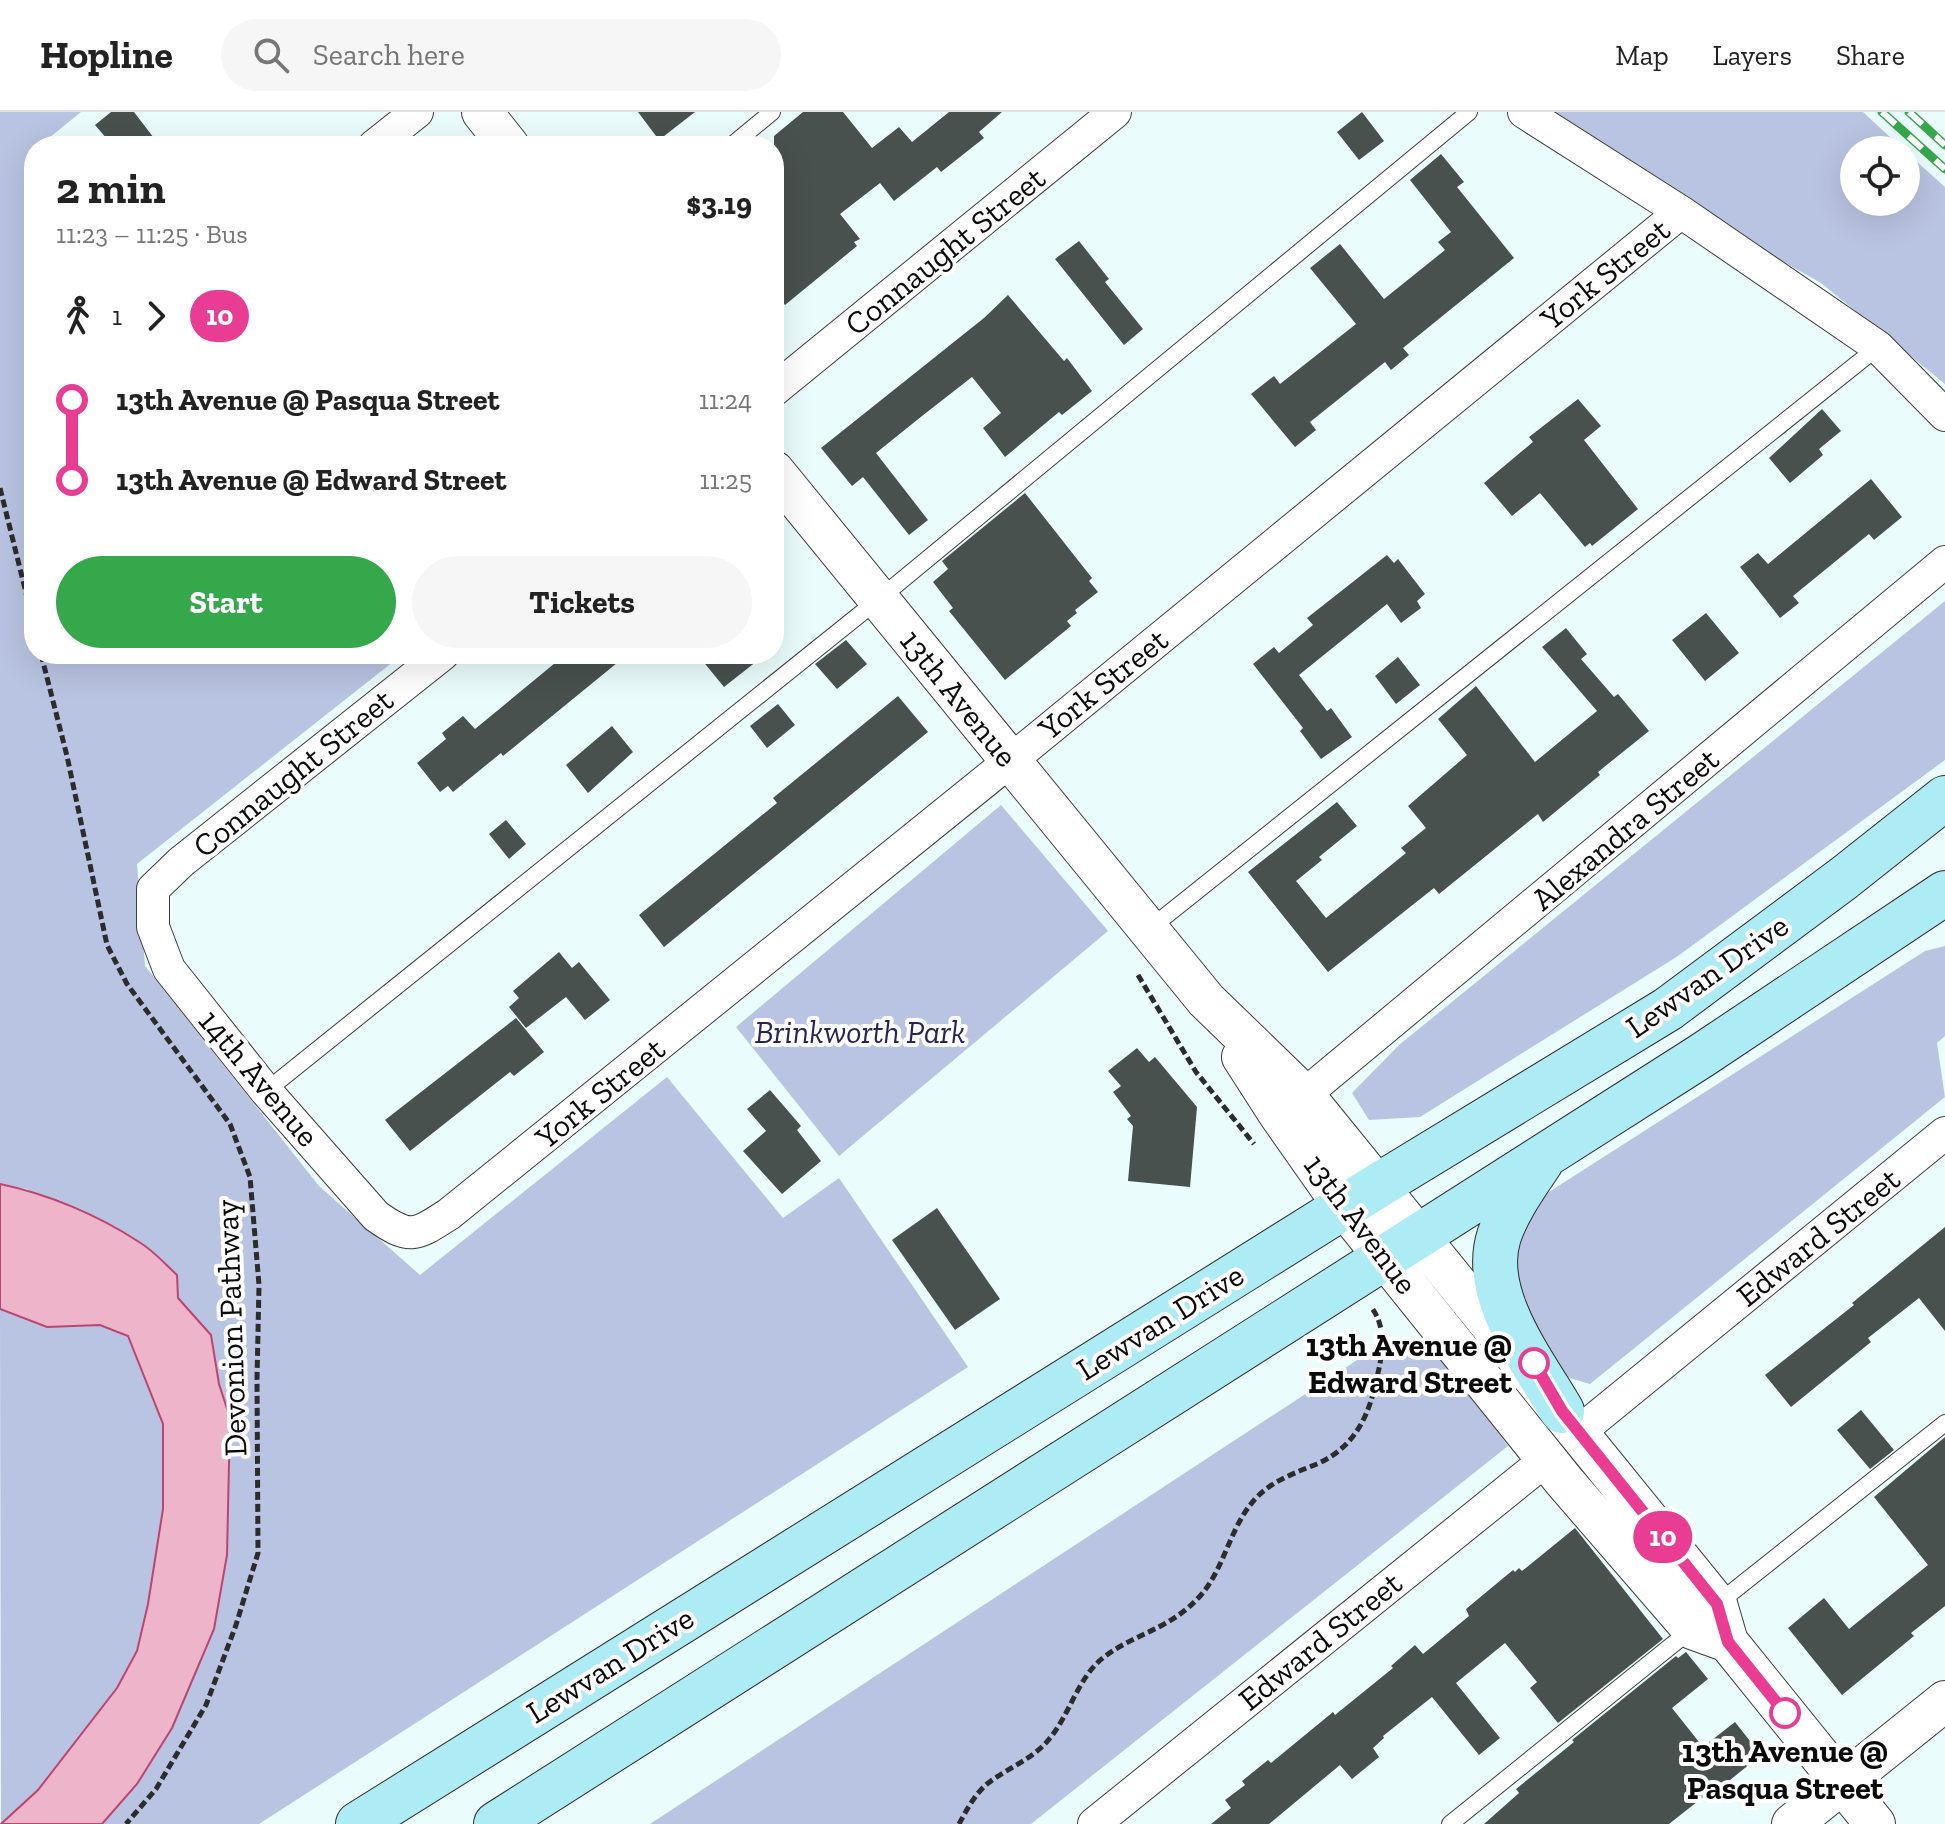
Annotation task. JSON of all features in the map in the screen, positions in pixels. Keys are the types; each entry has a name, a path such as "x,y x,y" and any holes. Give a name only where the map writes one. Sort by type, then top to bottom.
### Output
{"main road":[{"name":"Lewvan Drive","path":"358,1824 1361,1196 1668,1009 1844,878 1945,798"},
{"name":"Lewvan Drive","path":"496,1824 1701,1056 1945,893"},
{"path":"1889,931 1945,917"},
{"path":"1548,1152 1514,1202 1498,1239 1496,1275 1506,1316 1571,1421"}],"street":[{"path":"387,136 417,112"},
{"path":"482,112 501,136"},
{"name":"Connaught Street","path":"784,382 1115,112"},
{"path":"1524,112 1681,212 1878,347 1945,415"},
{"name":"York Street","path":"449,1214 1010,761 1681,212"},
{"name":"13th Avenue","path":"784,483 1206,1000 1304,1095 1361,1196"},
{"name":"Alexandra Street","path":"1304,1095 1945,562"},
{"name":"Connaught Street","path":"181,862 430,664"},
{"name":"14th Avenue","path":"181,862 153,889 153,927 169,969 266,1091 376,1216 398,1231 420,1232 449,1214"},
{"name":"13th Avenue","path":"1206,1000 1278,1113 1361,1196 1400,1246 1547,1459 1712,1625"},
{"name":"Edward Street","path":"1571,1421 1945,1133"},
{"name":"13th Avenue","path":"1400,1246 1571,1421 1712,1625 1875,1824"},
{"name":"Edward Street","path":"1094,1824 1547,1459"},
{"path":"1792,1824 1945,1701"}],"lane":[{"path":"743,136 772,112"},
{"path":"266,1091 879,599 1469,112"},
{"path":"1148,930 1878,347"},
{"path":"1450,1824 1712,1625 1945,1423"}],"path":[{"path":"0,488 24,585"},
{"name":"Devonion Pathway","path":"44,664 67,756 107,945 127,984 230,1124 250,1177 259,1285 258,1553 236,1625 206,1705 156,1789 126,1824"},
{"path":"959,1824 984,1786 1041,1749 1102,1659 1179,1617 1201,1595 1235,1530 1256,1498 1267,1488 1320,1463 1348,1442 1366,1419 1372,1405 1383,1334 1376,1314"}],"green space":[{"path":"0,112 81,112 51,136 24,136 24,664 390,664 137,864 145,966 319,1186 420,1275 667,1077 783,1218 839,1178 968,1367 259,1824 102,1824 137,1784 214,1629 227,1555 230,1418 219,1384 211,1335 178,1298 27,1189 0,1184"},
{"path":"1537,112 1863,112 1889,136 1840,136 1840,216 1920,216 1920,165 1945,187 1945,384 1821,283 1690,209"},
{"path":"1945,601 1945,760 1678,956 1420,1117 1369,1120 1352,1093 1399,1045"},
{"name":"Brinkworth Park","path":"1001,805 1108,931 839,1156 736,1027"},
{"path":"1945,946 1945,1036 1937,1043 1945,1097 1590,1384 1563,1376 1522,1311 1515,1245 1538,1199 1925,951"},
{"path":"0,1309 47,1327 100,1325 128,1336 163,1424 163,1509 137,1651 117,1688 38,1790 1,1824"},
{"path":"1383,1343 1443,1358 1508,1446 1031,1824 650,1824"}],"shaded area":[{"path":"0,1184 54,1200 107,1223 144,1245 177,1275 178,1298 211,1335 219,1384 230,1418 227,1555 214,1629 172,1728 137,1784 102,1824 1,1824 38,1790 117,1688 137,1651 163,1509 163,1424 128,1336 100,1325 47,1327 0,1309"}],"building":[{"path":"111,112 134,112 152,136 104,136 95,125"},
{"path":"638,112 695,112 664,136 656,136"},
{"path":"803,112 843,112 872,148 899,127 912,142 949,112 1002,112 979,132 984,138 941,172 937,167 894,201 880,183 840,214 860,239 854,242 857,246 785,305 784,136 774,136"},
{"path":"1362,112 1384,141 1359,160 1337,132"},
{"path":"1441,154 1464,182 1457,187 1514,258 1403,348 1409,355 1391,370 1385,362 1310,422 1316,430 1295,447 1251,394 1274,376 1280,384 1356,324 1310,268 1340,244 1384,299 1445,250 1438,242 1451,232 1410,180"},
{"path":"1079,241 1109,279 1105,282 1143,329 1124,345 1055,259"},
{"path":"1008,295 1064,361 1067,358 1092,391 1062,415 1059,412 1005,457 983,428 1001,413 972,377 922,416 876,453 928,520 909,535 863,477 852,486 821,448 984,318"},
{"path":"1578,399 1601,426 1584,440 1638,509 1592,546 1590,543 1585,547 1540,493 1512,516 1484,483 1533,442 1529,437"},
{"path":"1822,409 1841,431 1819,449 1823,455 1790,483 1769,458"},
{"path":"1871,479 1902,517 1874,540 1869,534 1793,596 1799,603 1780,618 1740,567 1758,553 1768,564"},
{"path":"1025,493 1092,578 1089,581 1098,592 1075,610 1077,613 1067,621 1071,626 1005,680 949,611 953,608 933,582 948,569 942,561"},
{"path":"1387,555 1394,563 1398,559 1425,594 1417,601 1421,608 1401,623 1387,604 1299,675 1327,711 1331,708 1352,737 1321,759 1300,731 1303,728 1253,664 1274,647 1279,653 1313,625 1307,618"},
{"path":"1706,613 1739,653 1705,681 1672,640"},
{"path":"1566,628 1587,654 1581,659 1614,697 1618,694 1649,731 1543,822 1538,814 1439,894 1434,888 1328,972 1248,872 1337,802 1357,826 1319,857 1322,860 1296,881 1326,918 1406,853 1401,848 1426,828 1408,806 1467,755 1438,719 1476,686 1535,762 1597,711 1542,647"},
{"path":"846,640 867,664 837,689 815,664"},
{"path":"1398,657 1420,685 1396,704 1375,676"},
{"path":"554,664 616,664 503,756 501,753 453,792 448,786 440,792 417,763 446,739 442,733 463,716 475,729"},
{"path":"705,664 753,664 724,687"},
{"path":"898,696 928,732 664,947 639,915 777,803 773,798"},
{"path":"778,704 795,725 767,748 750,726"},
{"path":"612,726 633,752 588,793 566,765"},
{"path":"506,820 526,844 509,859 489,834"},
{"path":"559,952 572,968 579,962 610,1000 585,1020 566,997 526,1028 509,1007 519,998 513,991"},
{"path":"516,1018 544,1052 514,1076 510,1072 410,1151 385,1120"},
{"path":"1137,1048 1149,1062 1155,1057 1197,1107 1190,1187 1128,1181 1133,1126 1127,1119 1131,1116 1113,1092 1121,1086 1108,1071"},
{"path":"770,1090 801,1126 797,1130 821,1161 782,1194 743,1151 766,1131 747,1109"},
{"path":"937,1208 1000,1299 955,1330 892,1240"},
{"path":"1945,1227 1945,1331 1919,1298 1868,1338 1871,1342 1791,1407 1765,1375 1854,1305 1852,1303"},
{"path":"1861,1410 1894,1450 1870,1469 1837,1430"},
{"path":"1945,1437 1945,1606 1911,1633 1914,1636 1842,1695 1788,1628 1824,1598 1849,1629 1928,1565 1874,1497"},
{"path":"1575,1528 1663,1639 1558,1723 1530,1688 1537,1682 1505,1643 1456,1683 1500,1738 1479,1755 1432,1697 1383,1736 1373,1748 1379,1757 1352,1779 1340,1765 1269,1824 1211,1824 1231,1808 1225,1800 1245,1785 1242,1781 1268,1760 1271,1763 1333,1712 1335,1715 1393,1668 1391,1666 1415,1645 1423,1654 1469,1616 1466,1609 1513,1570 1515,1572 1519,1568 1522,1571"},
{"path":"1686,1652 1708,1679 1672,1708 1703,1747 1735,1722 1761,1755 1709,1797 1707,1794 1669,1824 1484,1824 1519,1793 1516,1789 1574,1742 1572,1740 1676,1656 1678,1658"}],"railway":[{"path":"1882,112 1945,169"},
{"path":"1909,112 1945,145"}],"bus line":[{"name":"10","path":"1534,1363 1562,1411 1717,1604 1728,1642 1785,1713"}],"place":[{"name":"13th Avenue @ Edward Street","path":"1534,1363"},
{"name":"13th Avenue @ Pasqua Street","path":"1785,1713"}]}
